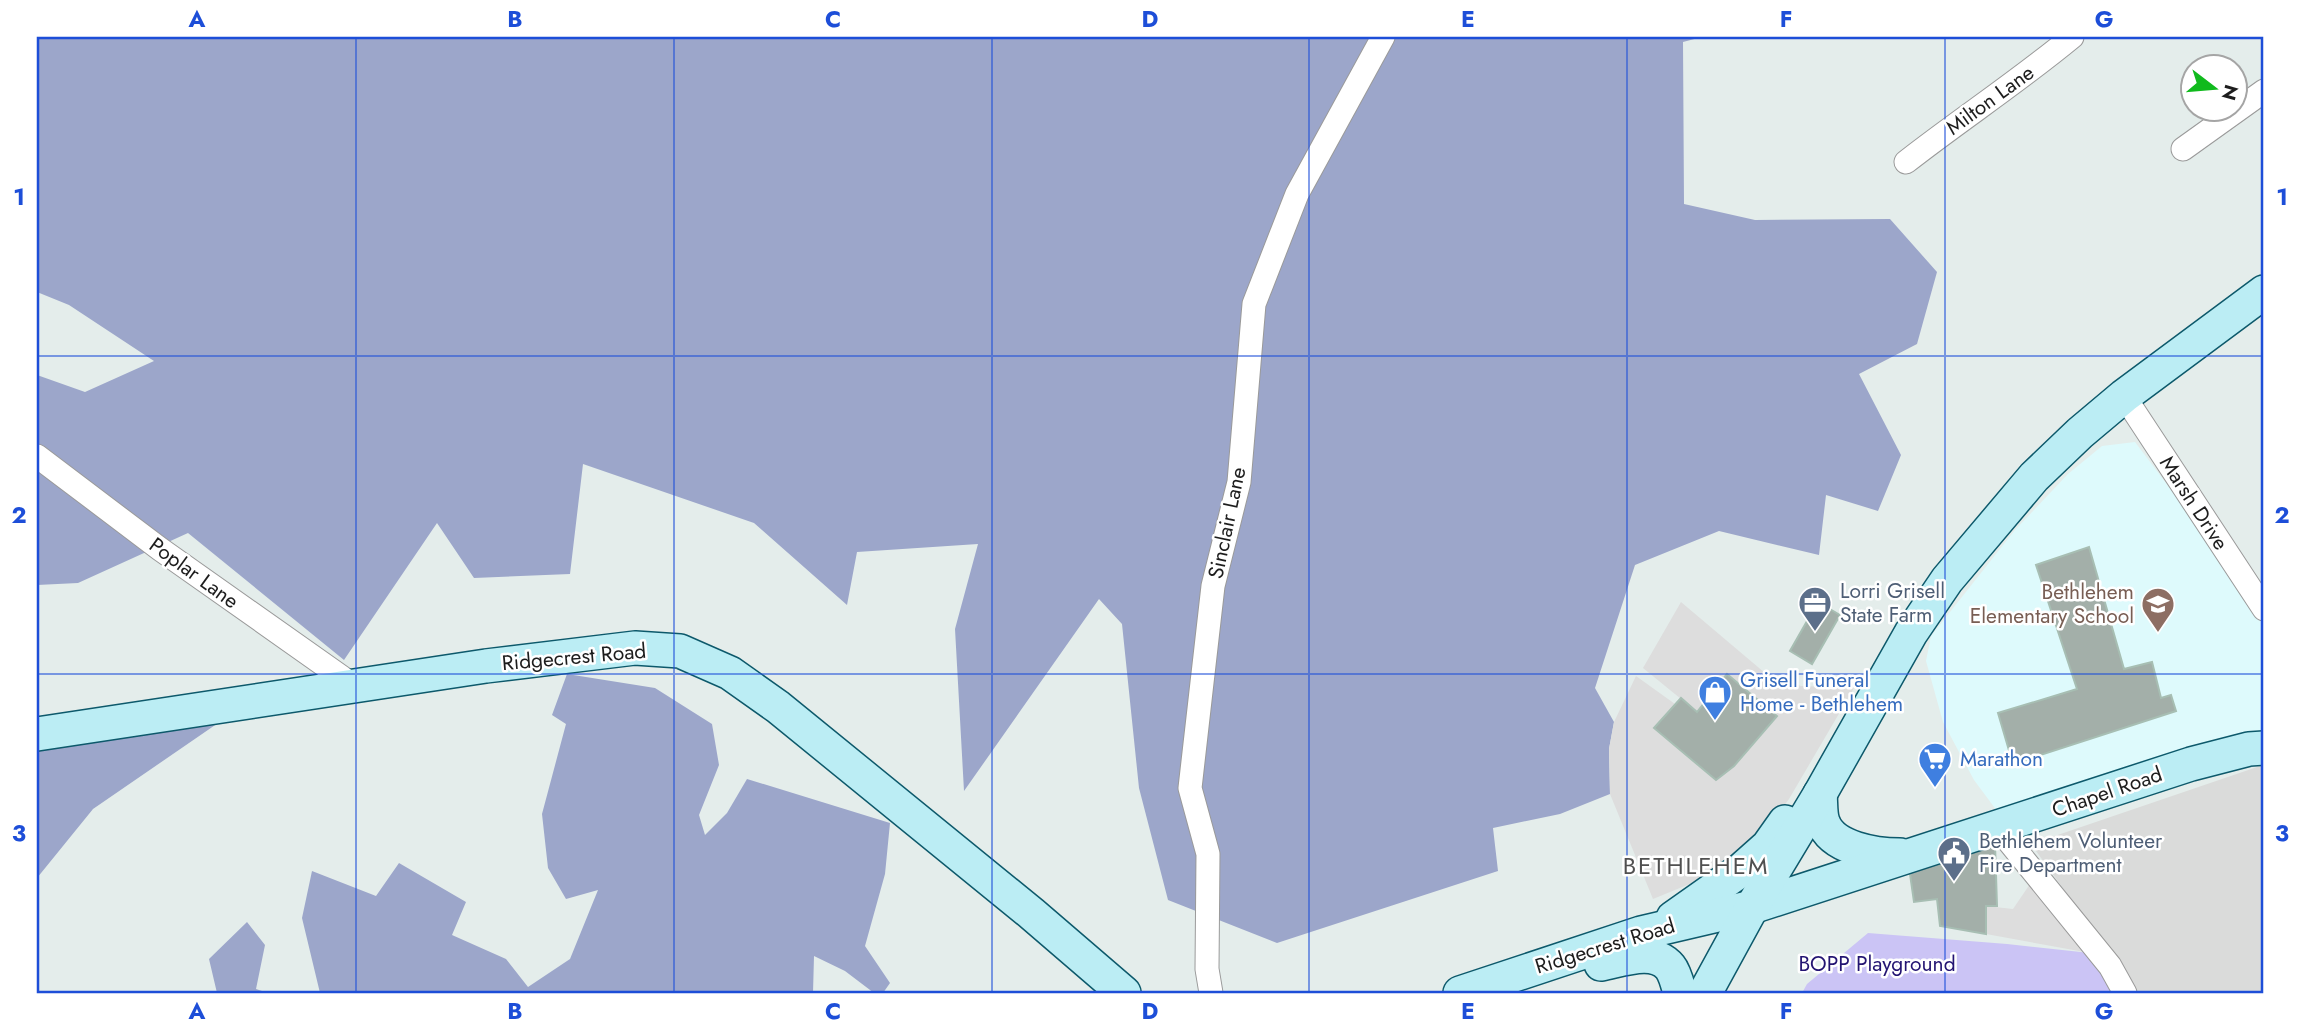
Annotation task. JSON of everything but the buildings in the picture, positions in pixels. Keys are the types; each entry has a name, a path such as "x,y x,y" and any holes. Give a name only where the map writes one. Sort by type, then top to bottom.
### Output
{"main road":[{"path":"1704,993 1879,688 1918,622 1947,580 2034,477 2080,433 2264,292"},
{"name":"Ridgecrest Road","path":"37,734 486,666 635,648 680,651 730,673 778,707 1021,904 1124,993"},
{"path":"1660,928 1741,870 1769,846 1833,746 1879,688"},
{"name":"Chapel Road","path":"1752,907 2191,764 2249,749 2264,748"},
{"path":"1820,794 1823,823 1832,835 1852,847 1875,855 1913,855"},
{"name":"Ridgecrest Road","path":"1460,993 1660,928 1752,907"},
{"path":"1499,979 1525,982 1644,956 1659,959 1671,968 1680,993"}],"street":[{"name":"Sinclair Lane","path":"1211,993 1207,969 1208,854 1190,788 1213,586 1239,482 1254,304 1297,194 1383,37"},
{"name":"Milton Lane","path":"1906,162 2073,37"},
{"path":"2183,149 2264,91"},
{"name":"Marsh Drive","path":"2124,397 2264,609"},
{"name":"Poplar Lane","path":"37,456 160,549 354,686"},
{"path":"1998,828 2110,966 2125,993"}],"shaded area":[{"path":"37,37 1702,37 1683,42 1684,204 1755,220 1890,219 1937,272 1917,344 1859,374 1901,455 1878,511 1826,495 1819,555 1719,531 1635,565 1595,688 1614,722 1609,749 1610,794 1560,814 1493,828 1498,871 1277,943 1168,900 1139,788 1122,624 1099,599 964,791 955,629 978,544 857,552 847,605 754,523 583,464 570,574 474,578 437,523 344,660 188,533 78,583 37,585 37,375 85,392 154,361 69,305 37,292"},
{"path":"2135,442 2243,591 2264,627 2264,737 2000,815 1974,780 1943,722 1926,661 1931,636 2015,530 2068,474 2102,446"},
{"path":"1681,602 1765,673 1801,686 1854,688 1789,799 1761,837 1731,867 1653,899 1610,794 1609,749 1614,722 1636,676 1675,704 1654,728 1715,780 1734,766 1776,716 1727,674 1697,712 1643,668"},
{"path":"567,674 655,688 712,724 719,765 699,815 705,835 727,813 747,779 890,823 885,874 865,946 890,983 883,993 874,993 845,971 814,956 813,993 320,993 302,918 312,871 376,896 399,863 466,902 452,935 506,959 528,987 570,959 598,890 566,899 548,868 542,814 566,724 552,715"},
{"path":"221,721 93,809 37,878 37,745"},
{"path":"2263,765 2264,993 2139,993 2031,844"},
{"path":"2032,881 2090,953 1986,934 1986,906 2013,909"},
{"path":"247,922 265,945 256,989 268,993 217,993 209,959"}],"green space":[{"name":"BOPP Playground","path":"1868,933 2090,953 2115,993 1802,993 1807,984"}],"place":[{"name":"Lorri Grisell State Farm","path":"1815,633"},
{"name":"Bethlehem Elementary School","path":"2158,634"},
{"name":"Grisell Funeral Home - Bethlehem","path":"1715,722"},
{"name":"Marathon","path":"1935,789"},
{"name":"Bethlehem Volunteer Fire Department","path":"1954,883"}],"district":[{"name":"BETHLEHEM","path":"1696,866"}]}
